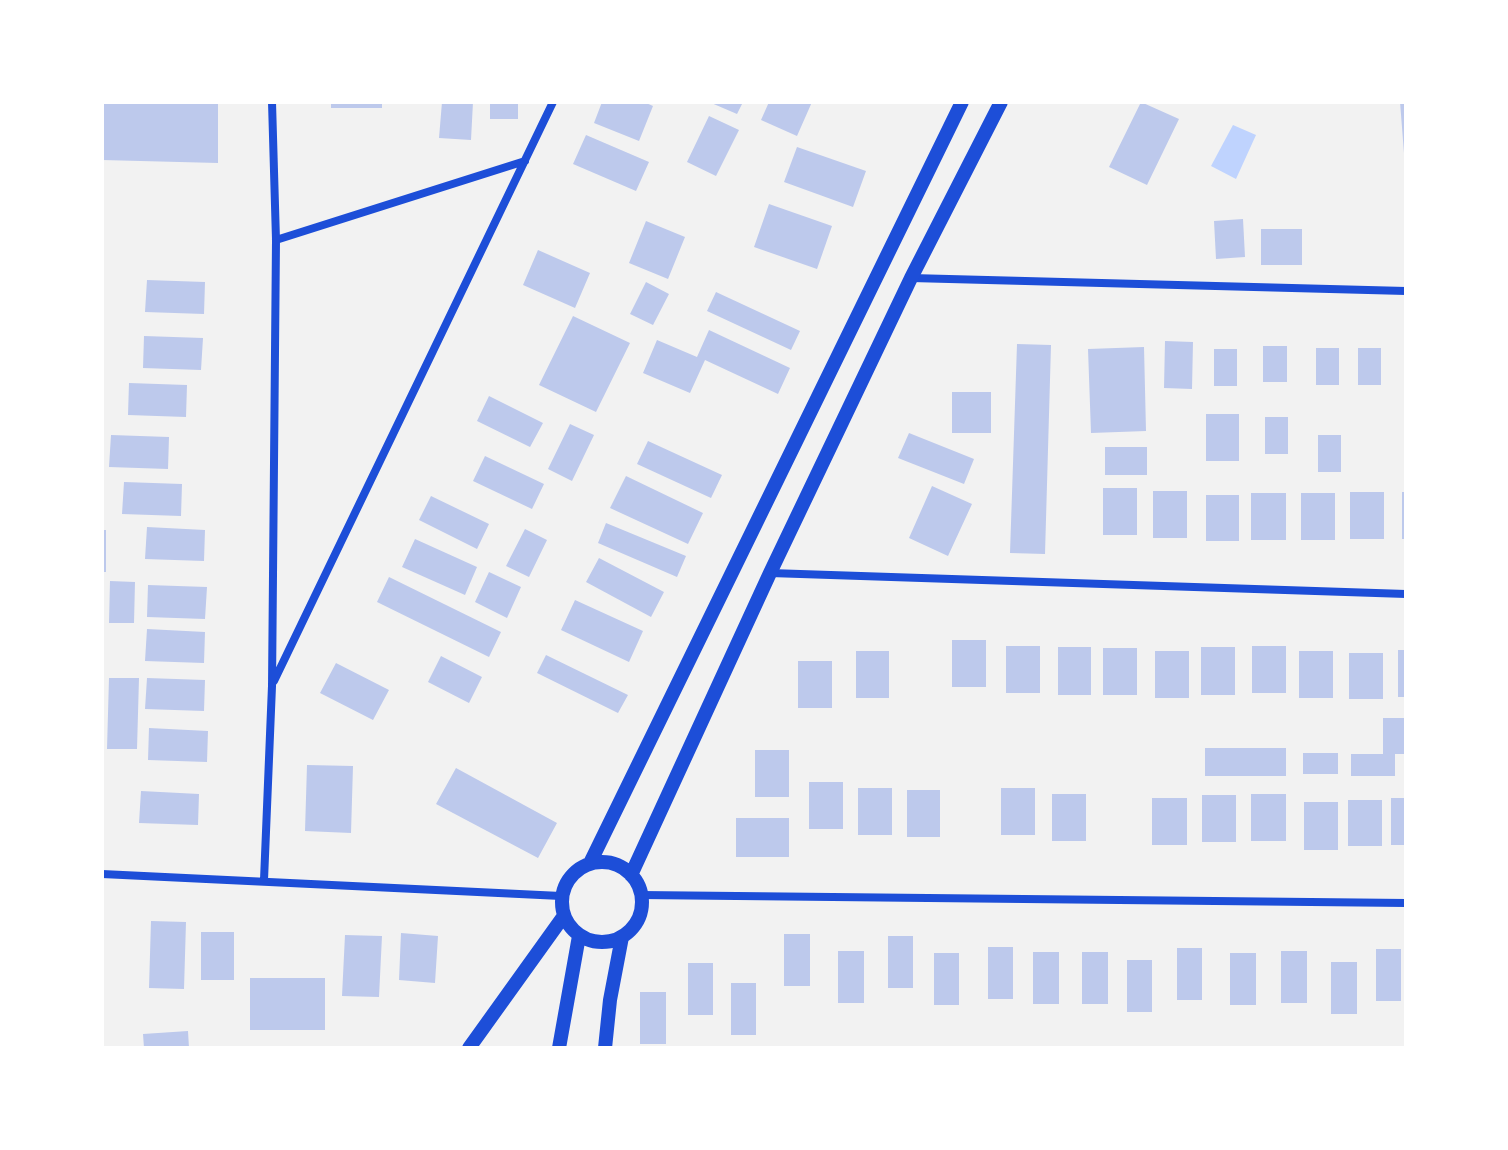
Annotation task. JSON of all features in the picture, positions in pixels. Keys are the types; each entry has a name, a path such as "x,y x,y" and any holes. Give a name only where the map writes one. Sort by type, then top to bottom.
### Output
{"street":[{"path":"264,880 272,686 276,240 272,102"},
{"path":"272,686 553,102"},
{"path":"590,863 962,102"},
{"path":"631,875 911,278 1001,102"},
{"path":"276,240 525,161"},
{"path":"911,278 1406,291"},
{"path":"770,573 1406,594"},
{"path":"605,862 619,866 631,875 641,895 634,926 622,937 600,943 579,936 563,917 561,896 571,875 590,863 605,862"},
{"path":"102,874 561,896"},
{"path":"641,895 1406,903"},
{"path":"469,1048 563,917"},
{"path":"559,1048 579,936"},
{"path":"605,1048 622,937"}],"water":[{"path":"1233,125 1256,135 1236,179 1211,166"}],"building":[{"path":"102,102 218,102 218,163 102,160"},
{"path":"331,102 382,102 382,108 331,108"},
{"path":"442,102 473,102 471,140 439,138"},
{"path":"490,102 518,102 518,119 490,119"},
{"path":"602,102 644,102 653,106 639,141 594,123"},
{"path":"709,102 743,102 737,114"},
{"path":"769,102 812,102 797,136 761,120"},
{"path":"1141,102 1179,119 1147,185 1109,167"},
{"path":"1400,102 1406,102 1406,153 1404,153"},
{"path":"709,116 739,130 716,176 687,162"},
{"path":"586,135 649,162 636,191 573,164"},
{"path":"797,147 866,171 853,207 784,182"},
{"path":"769,204 832,226 817,269 754,247"},
{"path":"1243,219 1245,257 1216,259 1214,221"},
{"path":"646,221 685,237 668,279 629,263"},
{"path":"1261,229 1302,229 1302,265 1261,265"},
{"path":"538,250 590,273 575,308 523,285"},
{"path":"147,280 205,282 204,314 145,312"},
{"path":"646,282 669,294 653,325 630,314"},
{"path":"716,292 800,331 791,350 707,311"},
{"path":"573,316 630,343 596,412 539,385"},
{"path":"709,330 790,368 778,394 705,360 690,393 643,373 657,340 697,357"},
{"path":"144,336 203,338 201,370 143,368"},
{"path":"1165,341 1193,342 1192,389 1164,388"},
{"path":"1017,344 1051,345 1045,554 1010,553"},
{"path":"1263,346 1287,346 1287,382 1263,382"},
{"path":"1144,347 1146,431 1091,433 1088,349"},
{"path":"1316,348 1339,348 1339,385 1316,385"},
{"path":"1358,348 1381,348 1381,385 1358,385"},
{"path":"1214,349 1237,349 1237,386 1214,386"},
{"path":"129,383 187,385 186,417 128,415"},
{"path":"952,392 991,392 991,433 952,433"},
{"path":"489,396 543,423 530,447 477,421"},
{"path":"1206,414 1239,414 1239,461 1206,461"},
{"path":"1265,417 1288,417 1288,454 1265,454"},
{"path":"570,424 594,435 572,481 548,469"},
{"path":"909,433 974,459 964,484 898,458"},
{"path":"111,435 169,437 168,469 109,467"},
{"path":"1318,435 1341,435 1341,472 1318,472"},
{"path":"648,441 722,475 711,498 637,464"},
{"path":"1105,447 1147,447 1147,475 1105,475"},
{"path":"485,456 544,484 532,509 473,481"},
{"path":"626,476 703,513 688,544 610,508"},
{"path":"124,482 182,484 181,516 122,514"},
{"path":"932,486 972,504 948,556 909,538"},
{"path":"1103,488 1137,488 1137,535 1103,535"},
{"path":"1153,491 1187,491 1187,538 1153,538"},
{"path":"1350,492 1384,492 1384,539 1350,539"},
{"path":"1402,492 1406,492 1406,539 1402,539"},
{"path":"1251,493 1286,493 1286,540 1251,540"},
{"path":"1301,493 1335,493 1335,540 1301,540"},
{"path":"1206,495 1239,495 1239,541 1206,541"},
{"path":"431,496 489,524 477,549 419,520"},
{"path":"606,523 686,556 677,577 598,543"},
{"path":"147,527 205,530 204,561 145,559"},
{"path":"525,529 547,540 529,577 506,566"},
{"path":"102,530 106,530 106,572 102,572"},
{"path":"415,539 477,567 465,595 402,567"},
{"path":"599,558 664,592 651,617 586,582"},
{"path":"489,572 521,587 507,618 475,602"},
{"path":"389,577 501,632 489,657 377,602"},
{"path":"110,581 135,582 134,623 109,623"},
{"path":"148,585 207,587 205,619 147,617"},
{"path":"575,600 643,631 629,662 561,630"},
{"path":"147,629 205,632 204,663 145,661"},
{"path":"952,640 986,640 986,687 952,687"},
{"path":"1006,646 1040,646 1040,693 1006,693"},
{"path":"1252,646 1286,646 1286,693 1252,693"},
{"path":"1058,647 1091,647 1091,695 1058,695"},
{"path":"1201,647 1235,647 1235,695 1201,695"},
{"path":"1103,648 1137,648 1137,695 1103,695"},
{"path":"1398,650 1406,650 1406,697 1398,697"},
{"path":"856,651 889,651 889,698 856,698"},
{"path":"1155,651 1189,651 1189,698 1155,698"},
{"path":"1299,651 1333,651 1333,698 1299,698"},
{"path":"1349,653 1383,653 1383,699 1349,699"},
{"path":"546,655 628,695 618,713 537,673"},
{"path":"441,656 482,677 469,703 428,682"},
{"path":"798,661 832,661 832,708 798,708"},
{"path":"336,663 389,690 373,720 320,693"},
{"path":"109,678 139,678 137,749 107,749"},
{"path":"147,678 205,680 204,711 145,709"},
{"path":"1383,718 1406,718 1406,754 1395,754 1395,776 1351,776 1351,754 1383,754"},
{"path":"149,728 208,731 207,762 148,760"},
{"path":"1205,748 1286,748 1286,776 1205,776"},
{"path":"755,750 789,750 789,797 755,797"},
{"path":"1303,753 1338,753 1338,774 1303,774"},
{"path":"307,765 353,766 351,833 305,831"},
{"path":"456,768 557,823 538,858 436,804"},
{"path":"809,782 843,782 843,829 809,829"},
{"path":"858,788 892,788 892,835 858,835"},
{"path":"1001,788 1035,788 1035,835 1001,835"},
{"path":"907,790 940,790 940,837 907,837"},
{"path":"141,791 199,794 198,825 139,823"},
{"path":"1052,794 1086,794 1086,841 1052,841"},
{"path":"1251,794 1286,794 1286,841 1251,841"},
{"path":"1202,795 1236,795 1236,842 1202,842"},
{"path":"1152,798 1187,798 1187,845 1152,845"},
{"path":"1391,798 1406,798 1406,845 1391,845"},
{"path":"1348,800 1382,800 1382,846 1348,846"},
{"path":"1304,802 1338,802 1338,850 1304,850"},
{"path":"736,818 789,818 789,857 736,857"},
{"path":"151,921 186,922 184,989 149,988"},
{"path":"201,932 234,932 234,980 201,980"},
{"path":"401,933 438,936 435,983 399,980"},
{"path":"784,934 810,934 810,986 784,986"},
{"path":"345,935 382,936 379,997 342,996"},
{"path":"888,936 913,936 913,988 888,988"},
{"path":"988,947 1013,947 1013,999 988,999"},
{"path":"1177,948 1202,948 1202,1000 1177,1000"},
{"path":"1376,949 1401,949 1401,1001 1376,1001"},
{"path":"838,951 864,951 864,1003 838,1003"},
{"path":"1281,951 1307,951 1307,1003 1281,1003"},
{"path":"1033,952 1059,952 1059,1004 1033,1004"},
{"path":"1082,952 1108,952 1108,1004 1082,1004"},
{"path":"934,953 959,953 959,1005 934,1005"},
{"path":"1230,953 1256,953 1256,1005 1230,1005"},
{"path":"1127,960 1152,960 1152,1012 1127,1012"},
{"path":"1331,962 1357,962 1357,1014 1331,1014"},
{"path":"688,963 713,963 713,1015 688,1015"},
{"path":"250,978 325,978 325,1030 250,1030"},
{"path":"731,983 756,983 756,1035 731,1035"},
{"path":"640,992 666,992 666,1044 640,1044"},
{"path":"188,1031 189,1048 144,1048 143,1034"}]}
